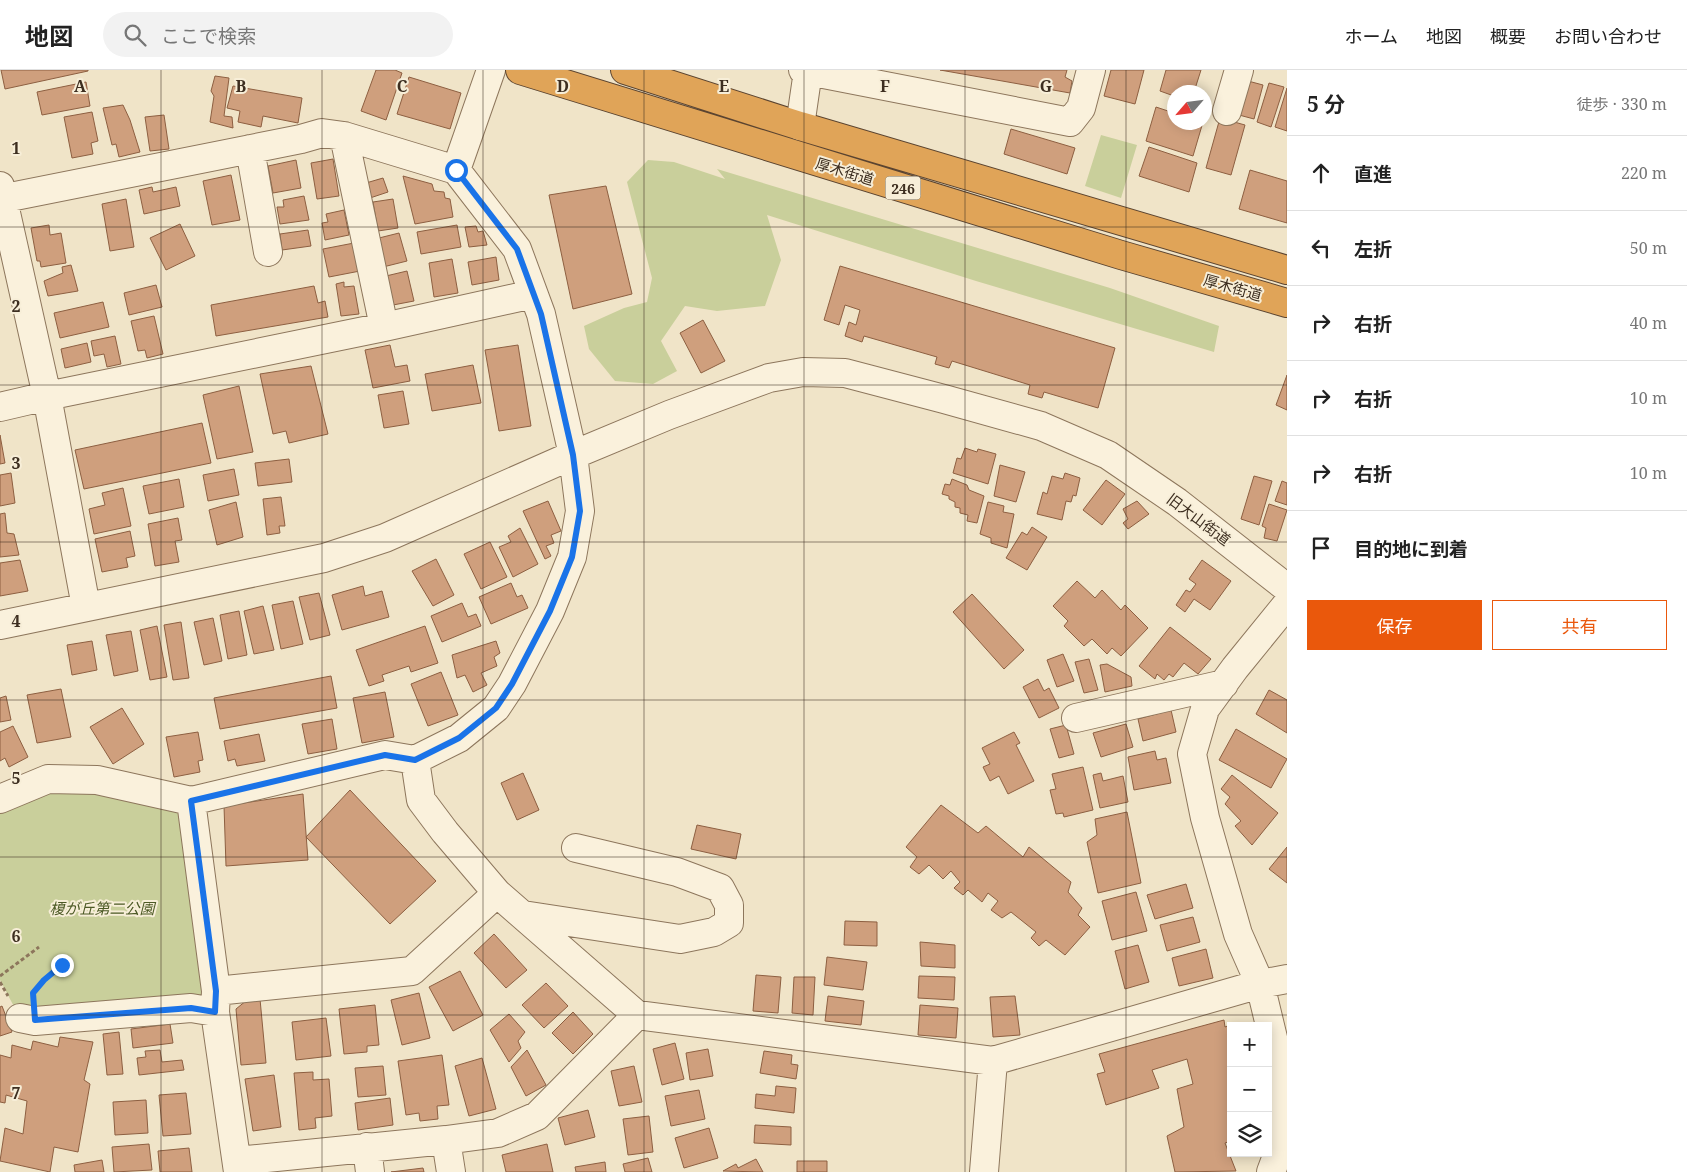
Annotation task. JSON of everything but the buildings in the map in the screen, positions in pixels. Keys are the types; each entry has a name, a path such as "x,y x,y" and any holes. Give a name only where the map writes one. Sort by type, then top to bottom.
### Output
{"highway":[{"name":"厚木街道","path":"520,70 1102,249 1287,303"},
{"name":"厚木街道","path":"626,70 800,126 1287,270"}],"street":[{"path":"456,170 491,70"},
{"path":"800,126 806,70 1070,122 1081,108 1091,70"},
{"path":"1227,111 1239,70"},
{"path":"0,799 48,778 97,780 191,801 385,755 415,760 459,738 496,708 512,684 550,611 572,557 580,511 573,455 541,314 534,294 517,249 456,170 344,136 322,133 250,149 1,195 47,396 86,607"},
{"path":"344,136 384,327"},
{"path":"250,149 268,252"},
{"path":"0,407 534,294"},
{"name":"旧大山街道","path":"0,625 324,558 385,538 669,415 769,378 803,372 845,374 944,399 1042,426 1108,455 1178,502 1287,588"},
{"path":"1271,1172 1280,1148 1286,1092 1260,984 1238,934 1205,818 1192,754 1205,709 1287,604"},
{"path":"1076,719 1224,684"},
{"path":"415,760 421,800 445,832 497,893 637,1015 993,1061 1260,984 1287,979"},
{"path":"191,801 237,1166 369,1160 446,1140 498,1133 537,1116 637,1015"},
{"path":"522,916 680,939 714,932 729,923 729,905 720,888 677,872 576,848"},
{"path":"28,1019 191,1008 215,1001 412,972 497,893"},
{"path":"984,1172 993,1061"},
{"path":"446,1140 451,1172"}],"path":[{"path":"0,976 39,947"},
{"path":"28,1019 33,993 44,980 62,965"}],"green space":[{"path":"1101,135 1137,145 1121,198 1085,186"},
{"path":"648,160 674,162 725,179 717,169 1110,288 1219,326 1214,352 976,281 767,215 781,260 765,306 717,311 685,306 661,341 677,371 653,384 615,381 589,349 584,326 624,308 647,302 652,278 627,182"},
{"name":"榎が丘第二公園","path":"48,779 191,801 216,991 191,1008 20,1018 0,980 0,800"}],"route":[{"path":"62,965 44,980 33,993 35,1020 191,1008 215,1012 216,991 191,801 385,755 415,760 459,738 496,708 512,684 550,611 572,557 580,511 573,455 541,314 517,249 456,170"}]}
